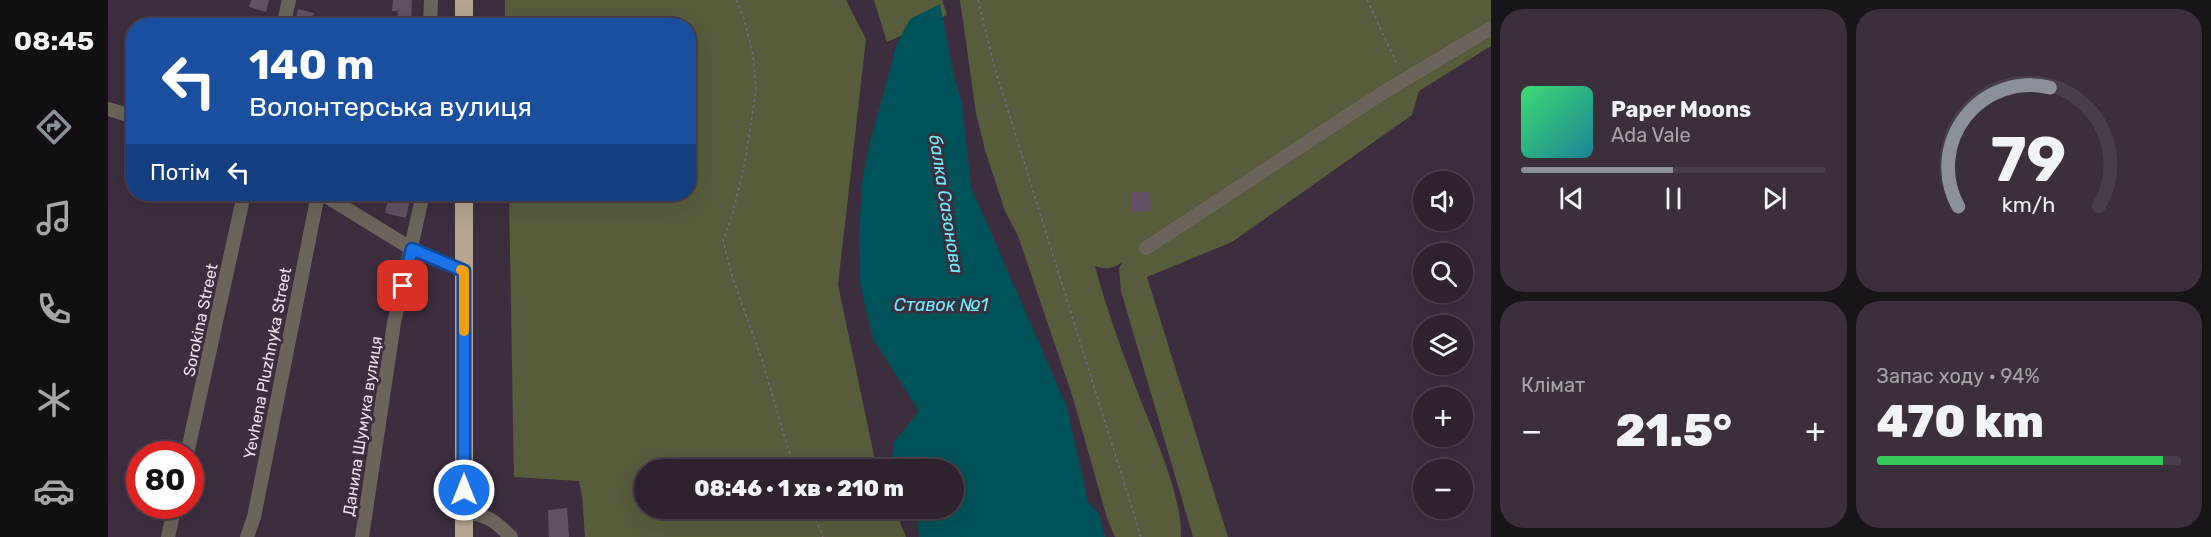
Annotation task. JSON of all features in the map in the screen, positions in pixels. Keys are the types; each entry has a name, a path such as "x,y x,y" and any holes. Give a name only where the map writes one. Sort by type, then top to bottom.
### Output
{"highway":[{"path":"464,0 464,18"},
{"path":"464,201 464,537"}],"street":[{"path":"285,18 289,0"},
{"path":"431,18 432,0"},
{"path":"1146,248 1374,99 1491,28"},
{"path":"108,108 126,114"},
{"name":"Sorokina Street","path":"190,441 242,201"},
{"name":"Yevhena Pluzhnyka Street","path":"247,537 254,517 317,201"},
{"path":"334,201 412,249 464,271"},
{"name":"Данила Шумука вулиця","path":"362,537 394,323 422,201"},
{"path":"464,512 481,514 493,519 511,537"},
{"path":"168,537 173,519"}],"path":[{"path":"736,0 744,19 753,55 756,90 745,162 733,212 723,241 792,459"},
{"path":"978,0 995,69 1141,537"},
{"path":"1367,0 1397,64"},
{"path":"816,519 823,537"}],"green space":[{"path":"505,0 846,0 866,39 838,285 875,459 634,459 634,519 899,519 906,537 585,537 579,481 514,477 509,201 696,201 696,18 505,18"},
{"path":"874,0 942,0 947,15 887,42"},
{"path":"960,0 1491,0 1491,46 1419,91 1412,115 1232,242 1147,277 1228,537 1193,537 1121,291 1119,268 1123,262 1109,268 1095,266 1116,334 1173,486 1181,537 1115,537 1107,518 1073,398 1018,236 1005,211 985,150 976,113"}],"water":[{"name":"Ставок №1","path":"940,4 962,104 971,187 1067,407 1088,502 1099,514 1105,537 919,537 918,519 964,519 964,459 892,459 894,442 919,411 873,339 860,283 859,234 862,182 869,146 897,43 910,19"}],"building":[{"path":"251,0 269,0 266,12 249,7"},
{"path":"393,0 412,0 411,18 398,18 398,11 392,11"},
{"path":"298,9 314,13 312,18 296,18"},
{"path":"1132,192 1150,192 1151,211 1132,212"},
{"path":"388,201 410,201 406,218 385,213"},
{"path":"567,508 569,537 549,537 548,510"}],"slow traffic":[{"path":"461,270 464,271 464,331"}],"route":[{"path":"403,286 412,249 464,271 464,490"}],"water label":[{"name":"балка Сазонова","path":"946,204"}]}
